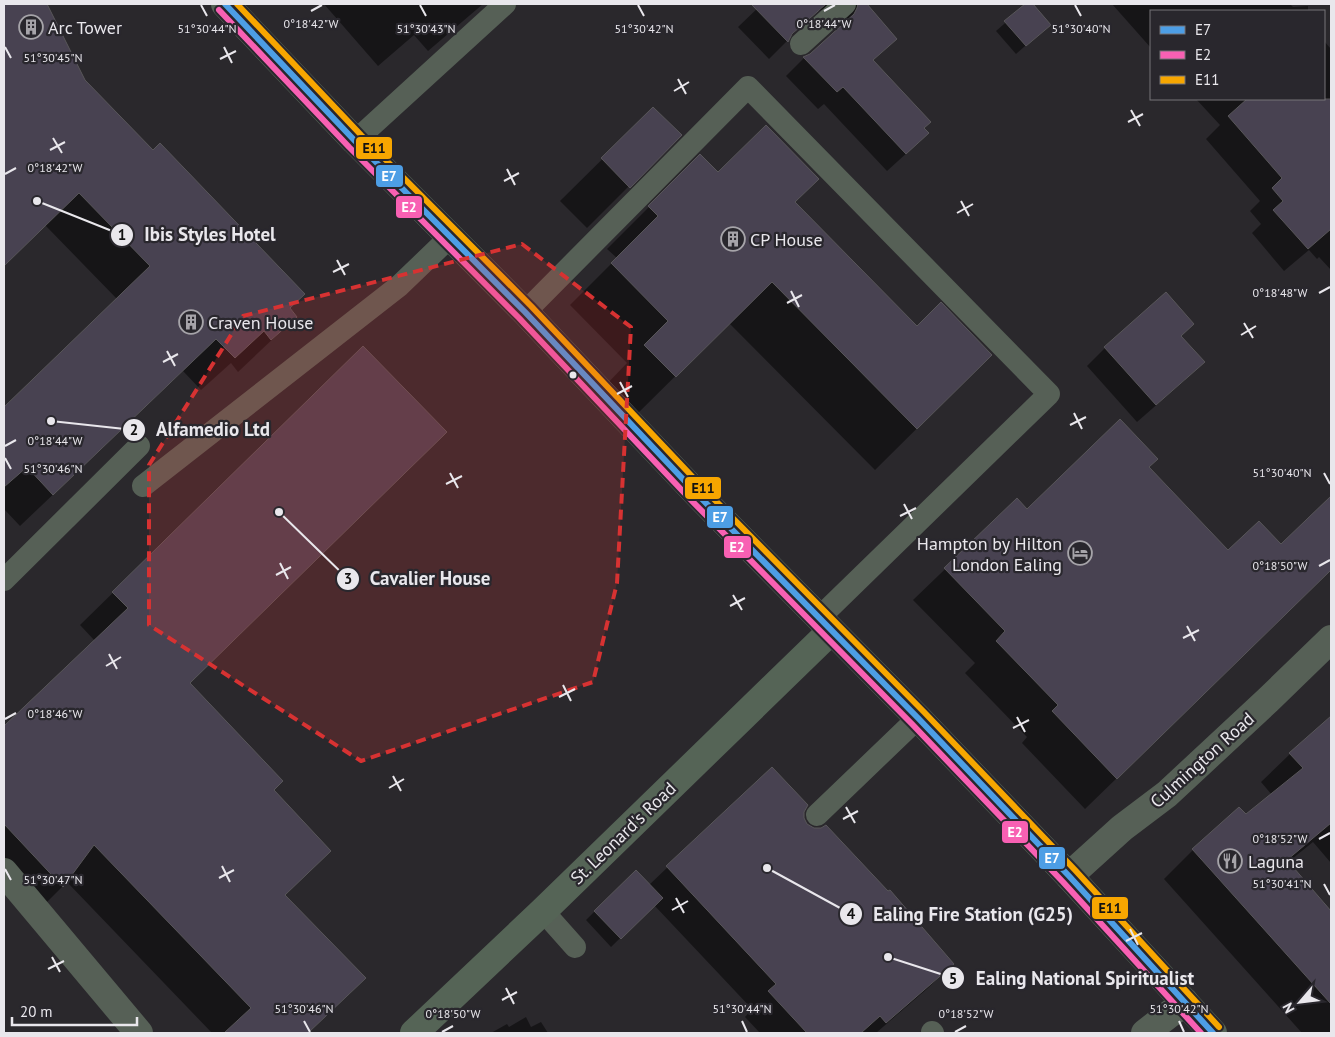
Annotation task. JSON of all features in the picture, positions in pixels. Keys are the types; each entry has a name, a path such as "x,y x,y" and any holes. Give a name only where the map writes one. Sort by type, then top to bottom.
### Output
{"main road":[{"path":"225,4 355,141 525,312 698,495 918,718 1069,876 1213,1033"}],"street":[{"name":"St. Leonard's Road","path":"414,1033 543,911 825,625"},
{"name":"Culmington Road","path":"1069,876 1122,828 1167,794 1331,639"},
{"path":"4,872 139,1033"},
{"path":"1145,1033 1185,1002"}],"lane":[{"path":"355,141 505,4"},
{"path":"801,44 845,4"},
{"path":"525,312 748,87 1049,394 825,625"},
{"path":"143,486 400,286 450,238"},
{"path":"4,580 138,446"},
{"path":"817,816 918,718"},
{"path":"543,911 575,947"}],"highlighted area":[{"path":"522,244 631,327 617,583 593,682 361,761 149,625 149,465 243,316"}],"building":[{"name":"Craven House","path":"4,4 47,4 85,80 153,150 160,143 305,294 290,308 297,317 271,340 264,331 235,358 216,339 53,495 27,467 4,487 4,407 150,266 79,193 4,266"},
{"path":"751,4 826,4 792,34 788,42"},
{"path":"858,4 867,4 897,39 873,60 931,122 924,128 929,133 906,154 843,87 837,92 803,57 810,54 854,14"},
{"path":"1025,4 1033,4 1051,25 1026,46 1004,21"},
{"path":"1331,99 1331,229 1308,249 1273,210 1283,201 1272,188 1282,178 1228,116 1246,100"},
{"path":"653,107 682,135 630,188 601,158"},
{"name":"CP House","path":"766,125 819,179 795,202 917,326 941,302 992,355 917,429 772,282 676,377 644,345 668,321 611,263 658,216 648,206 700,154 718,172"},
{"path":"1166,292 1194,324 1181,336 1205,362 1156,405 1104,347"},
{"path":"363,346 447,432 190,683 283,781 274,790 331,851 285,895 366,978 308,1033 224,1033 251,1008 94,845 63,887 4,824 4,726 128,608 112,592"},
{"path":"1120,419 1158,459 1149,467 1228,550 1259,521 1281,544 1331,496 1331,570 1117,779 1052,711 1058,705 996,641 1005,631 944,568 1017,498 1027,509"},
{"path":"1331,716 1331,823 1287,860 1331,911 1331,1004 1192,849 1239,807 1246,814 1303,768 1289,753"},
{"path":"772,767 808,805 804,812 807,824 814,828 821,828 826,825 888,891 890,890 954,964 886,1023 880,1016 861,1033 807,1033 768,991 776,984 666,866"},
{"path":"636,870 663,898 621,939 594,911"}],"transit line":[{"name":"E7","path":"225,4 355,141 525,312 698,495 918,718 1069,876 1213,1033"},
{"name":"E11","path":"237,4 361,135 531,306 704,489 924,712 1075,870 1219,1027"},
{"name":"E2","path":"219,10 349,147 519,318 692,501 912,724 1063,882 1201,1033"}],"place":[{"name":"Arc Tower","path":"31,27"},
{"name":"Ibis Styles Hotel","path":"37,201"},
{"name":"CP House","path":"733,239"},
{"name":"Craven House","path":"191,322"},
{"name":"Alfamedio Ltd","path":"51,421"},
{"name":"Cavalier House","path":"279,512"},
{"name":"Hampton by Hilton London Ealing","path":"1080,553"},
{"name":"Laguna","path":"1230,861"},
{"name":"Ealing Fire Station (G25)","path":"767,868"},
{"name":"Ealing National Spiritualist","path":"888,957"}]}
